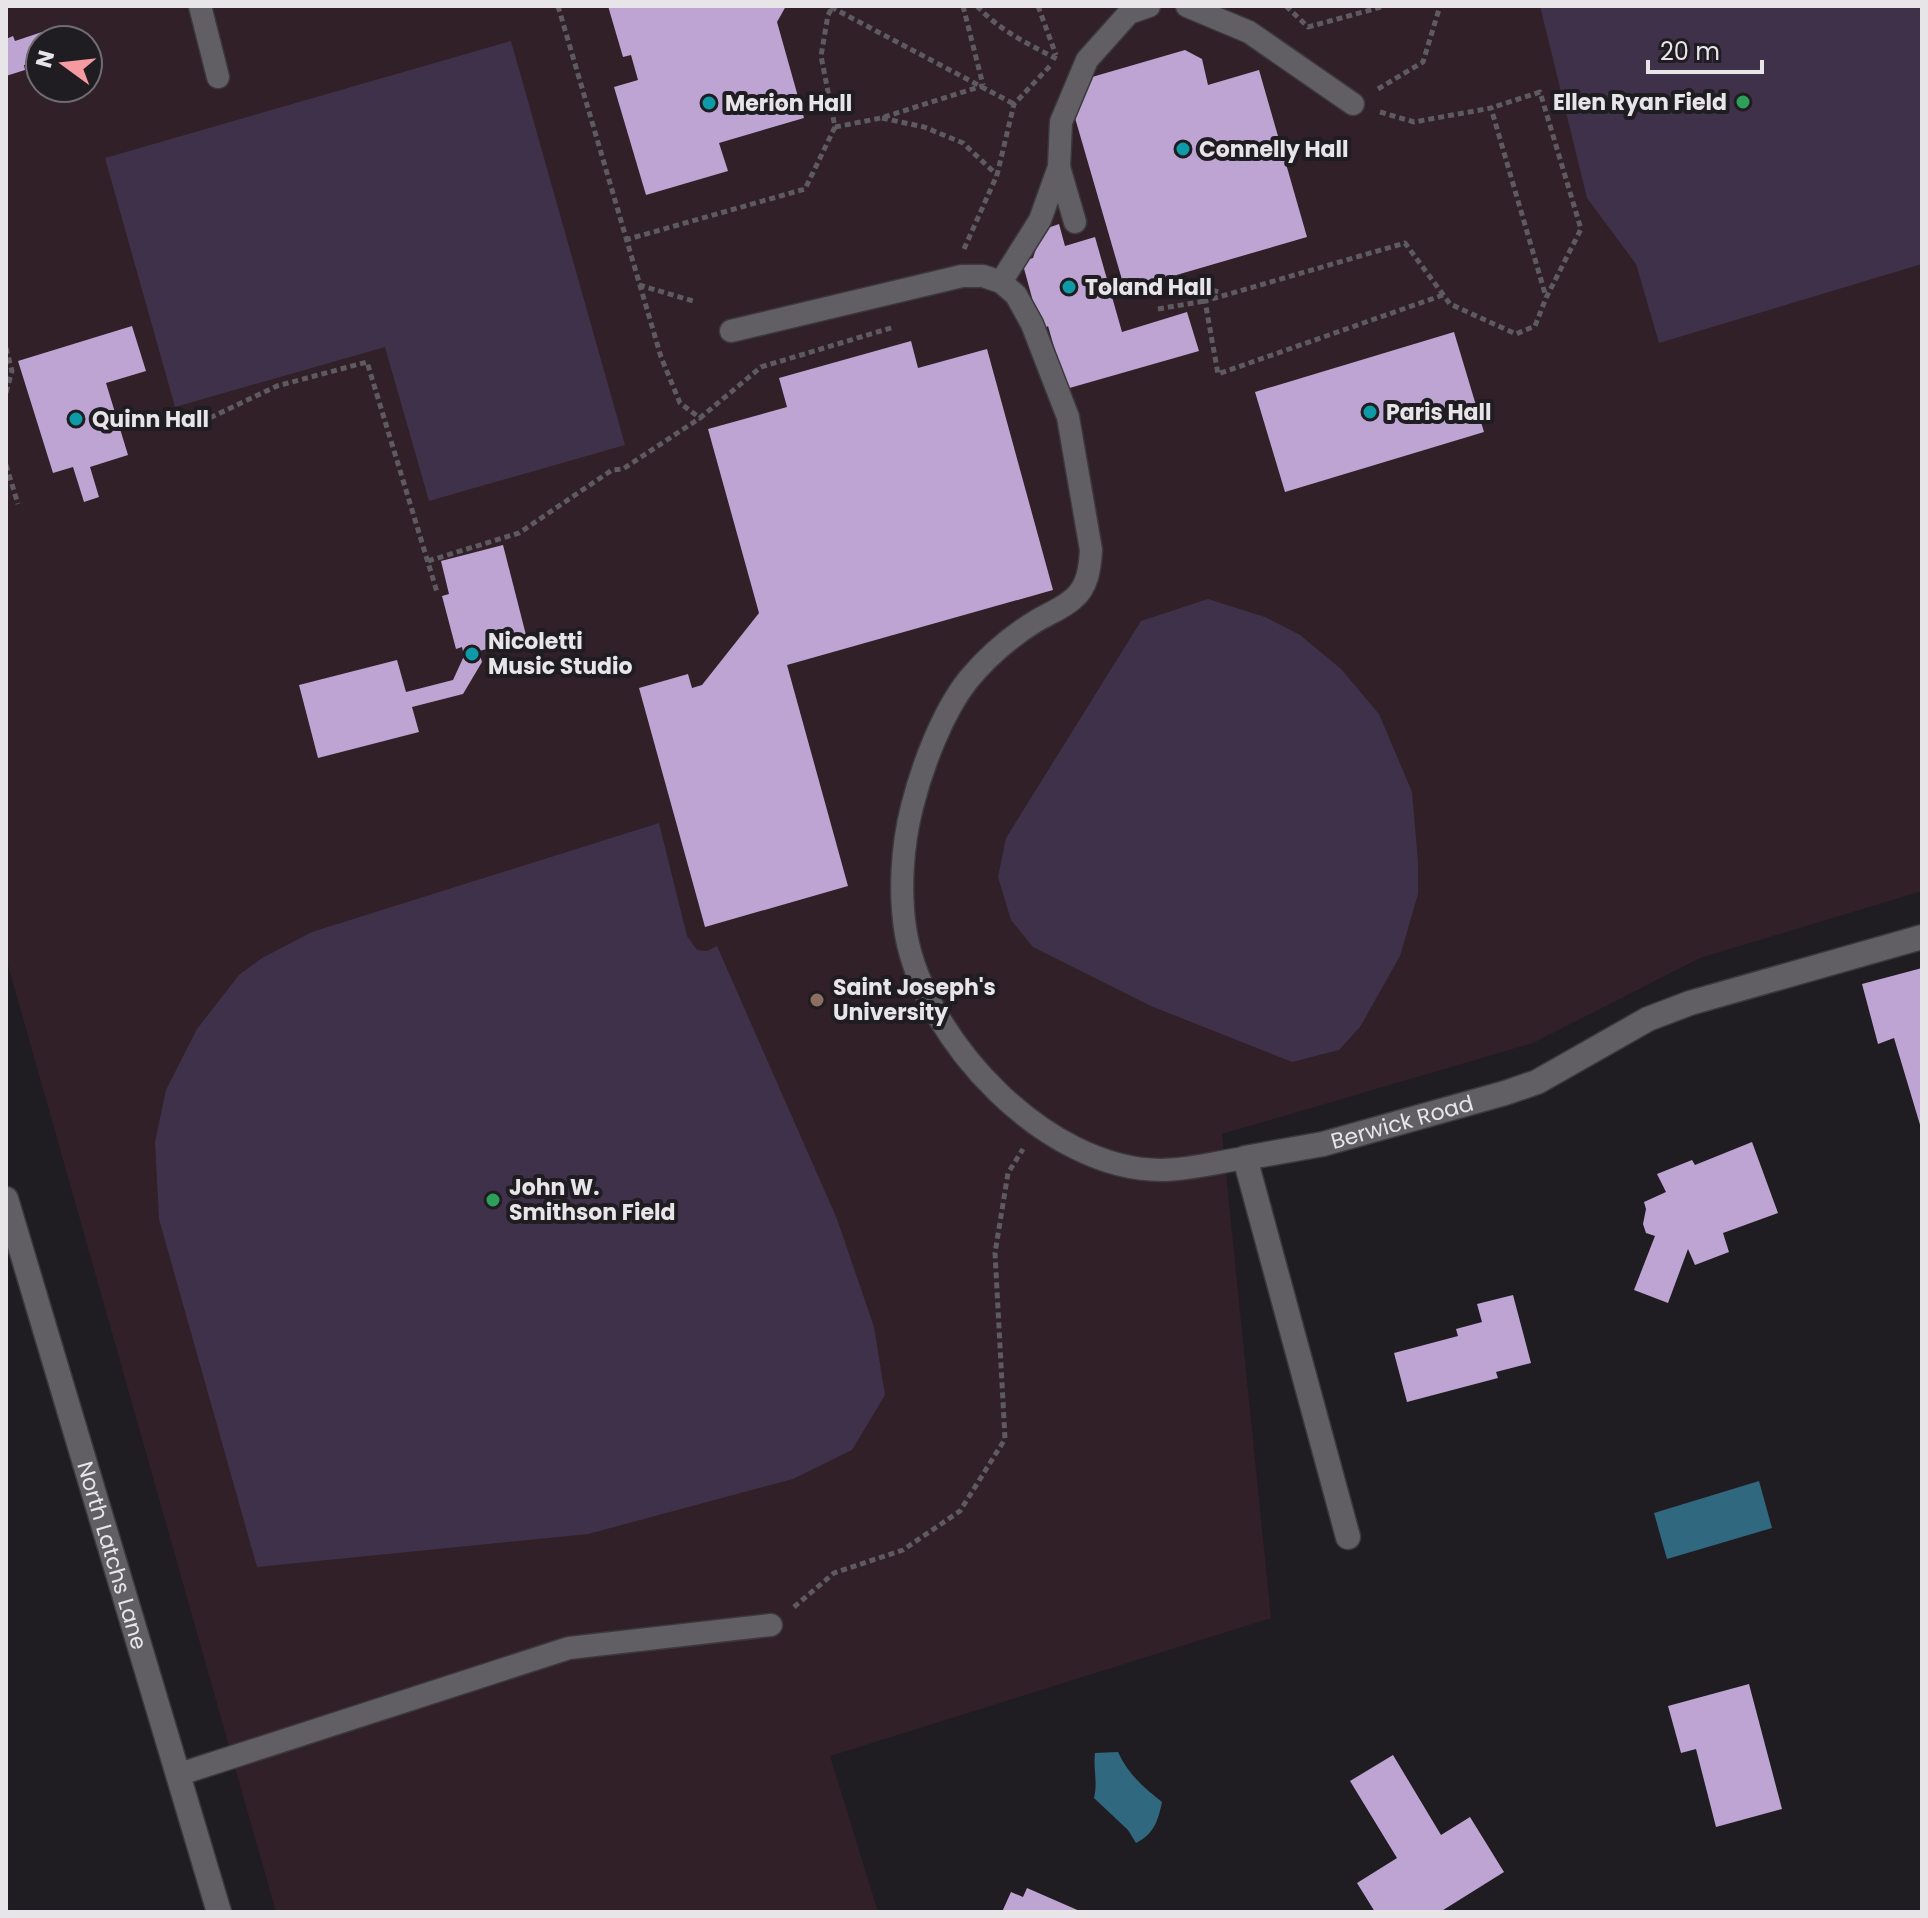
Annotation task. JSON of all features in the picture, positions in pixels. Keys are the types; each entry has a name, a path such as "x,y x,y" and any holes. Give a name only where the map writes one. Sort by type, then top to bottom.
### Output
{"street":[{"name":"Berwick Road","path":"1245,1158 1323,1144 1505,1093 1537,1082 1648,1019 1690,1003 1922,937"},
{"path":"1245,1158 1348,1537"},
{"name":"North Latchs Lane","path":"6,1199 219,1912"}],"lane":[{"path":"200,6 218,77"},
{"path":"1001,282 1040,220 1059,167 1061,122 1087,60 1129,13 1149,6"},
{"path":"1187,6 1249,32 1353,104"},
{"path":"1059,167 1075,222"},
{"path":"731,331 951,279 983,276 1001,282 1016,295 1032,324 1068,417 1091,550 1090,569 1074,599 998,647 966,683 941,727 915,796 905,853 903,896 906,933 914,965 926,997 969,1062 1004,1098 1066,1142 1098,1157 1128,1166 1161,1170 1245,1158"},
{"path":"180,1774 569,1648 771,1625"}],"path":[{"path":"558,6 661,357 680,403 700,418"},
{"path":"963,6 983,86"},
{"path":"977,6 1002,28 1057,59 1087,60"},
{"path":"1038,6 1057,59"},
{"path":"1286,6 1308,27 1385,6"},
{"path":"1353,104 1423,62 1440,6"},
{"path":"625,240 805,189 835,127 821,56 832,7 1014,104"},
{"path":"951,279 997,175 1014,104 1057,59"},
{"path":"835,127 881,118 983,86"},
{"path":"1158,309 1205,301 1223,293 1405,243 1450,304 1516,334 1535,326 1581,229 1540,92 1491,108 1414,122 1353,104"},
{"path":"1491,108 1546,298"},
{"path":"881,118 924,127 963,143 997,175"},
{"path":"1178,275 1179,280 1223,293"},
{"path":"638,284 693,301"},
{"path":"1205,301 1218,374 1443,295"},
{"path":"428,561 519,533 612,470 623,469 700,418 761,367 894,327"},
{"path":"6,348 12,371 6,393"},
{"path":"201,422 277,386 367,362 437,592"},
{"path":"6,465 18,504"},
{"path":"771,1625 834,1573 903,1550 960,1511 1005,1439 995,1253 1008,1173 1038,1125"}],"shaded area":[{"name":"Saint Joseph's University","path":"6,6 1922,6 1922,891 1700,958 1533,1043 1222,1134 1271,1618 830,1756 878,1912 276,1912 6,958"},
{"name":"Ellen Ryan Field","path":"1540,6 1922,6 1922,264 1659,343 1636,264 1587,198"},
{"path":"511,41 625,445 429,501 385,347 175,407 105,158"},
{"path":"1208,599 1265,617 1300,635 1341,669 1379,714 1412,792 1418,894 1400,956 1360,1027 1339,1050 1292,1062 1151,1006 1033,947 1011,920 998,877 1006,838 1141,621"},
{"name":"John W. Smithson Field","path":"659,823 687,936 697,950 707,951 717,946 837,1219 874,1327 885,1395 852,1450 793,1479 588,1534 257,1567 159,1219 155,1142 166,1090 197,1029 239,975 262,958 312,932"}],"water":[{"path":"1759,1481 1772,1528 1667,1559 1654,1513"},
{"path":"1118,1752 1137,1780 1162,1802 1154,1826 1136,1843 1128,1830 1094,1798 1095,1753"}],"building":[{"name":"Merion Hall","path":"608,6 786,6 777,22 804,118 719,143 728,171 646,195 614,87 638,80 631,55 623,57"},
{"path":"13,36 15,41 24,38 24,70 6,76 6,39"},
{"name":"Connelly Hall","path":"1185,50 1202,59 1208,85 1259,70 1307,237 1125,290 1073,111 1092,77"},
{"name":"Toland Hall","path":"1059,224 1065,246 1095,237 1122,332 1187,312 1199,351 1066,389 1048,326 1041,331 1022,261 1033,258 1042,230"},
{"name":"Quinn Hall","path":"132,326 146,371 106,383 128,455 90,467 99,497 84,502 73,467 53,473 18,361"},
{"name":"Paris Hall","path":"1454,332 1484,432 1285,492 1255,392"},
{"path":"911,341 918,368 987,349 1053,590 787,665 848,886 705,927 639,688 688,674 692,688 702,685 759,613 708,429 787,407 779,378"},
{"name":"Nicoletti Music Studio","path":"503,545 527,639 479,651 482,662 463,694 412,707 419,732 318,758 299,685 397,660 406,692 453,680 464,656 462,647 456,649 442,596 449,594 441,561"},
{"path":"1922,968 1921,1128 1894,1038 1878,1044 1862,984"},
{"path":"1752,1142 1778,1213 1723,1233 1729,1252 1695,1265 1688,1249 1668,1303 1634,1290 1655,1236 1646,1233 1643,1224 1644,1202 1666,1192 1657,1174 1692,1160 1695,1165"},
{"path":"1513,1295 1531,1363 1496,1372 1498,1378 1407,1402 1394,1353 1458,1336 1456,1329 1482,1322 1477,1304"},
{"path":"1749,1684 1782,1809 1716,1827 1696,1749 1681,1753 1668,1706"},
{"path":"1393,1755 1441,1835 1470,1817 1504,1872 1440,1912 1375,1912 1357,1883 1397,1858 1350,1781"},
{"path":"1027,1888 1082,1912 1002,1912 1011,1892 1023,1897"}],"place":[{"name":"Ellen Ryan Field","path":"1743,102"},
{"name":"Merion Hall","path":"709,103"},
{"name":"Connelly Hall","path":"1183,149"},
{"name":"Toland Hall","path":"1069,287"},
{"name":"Paris Hall","path":"1370,412"},
{"name":"Quinn Hall","path":"76,419"},
{"name":"Nicoletti Music Studio","path":"472,654"},
{"name":"Saint Joseph's University","path":"817,1000"},
{"name":"John W. Smithson Field","path":"493,1200"}]}
